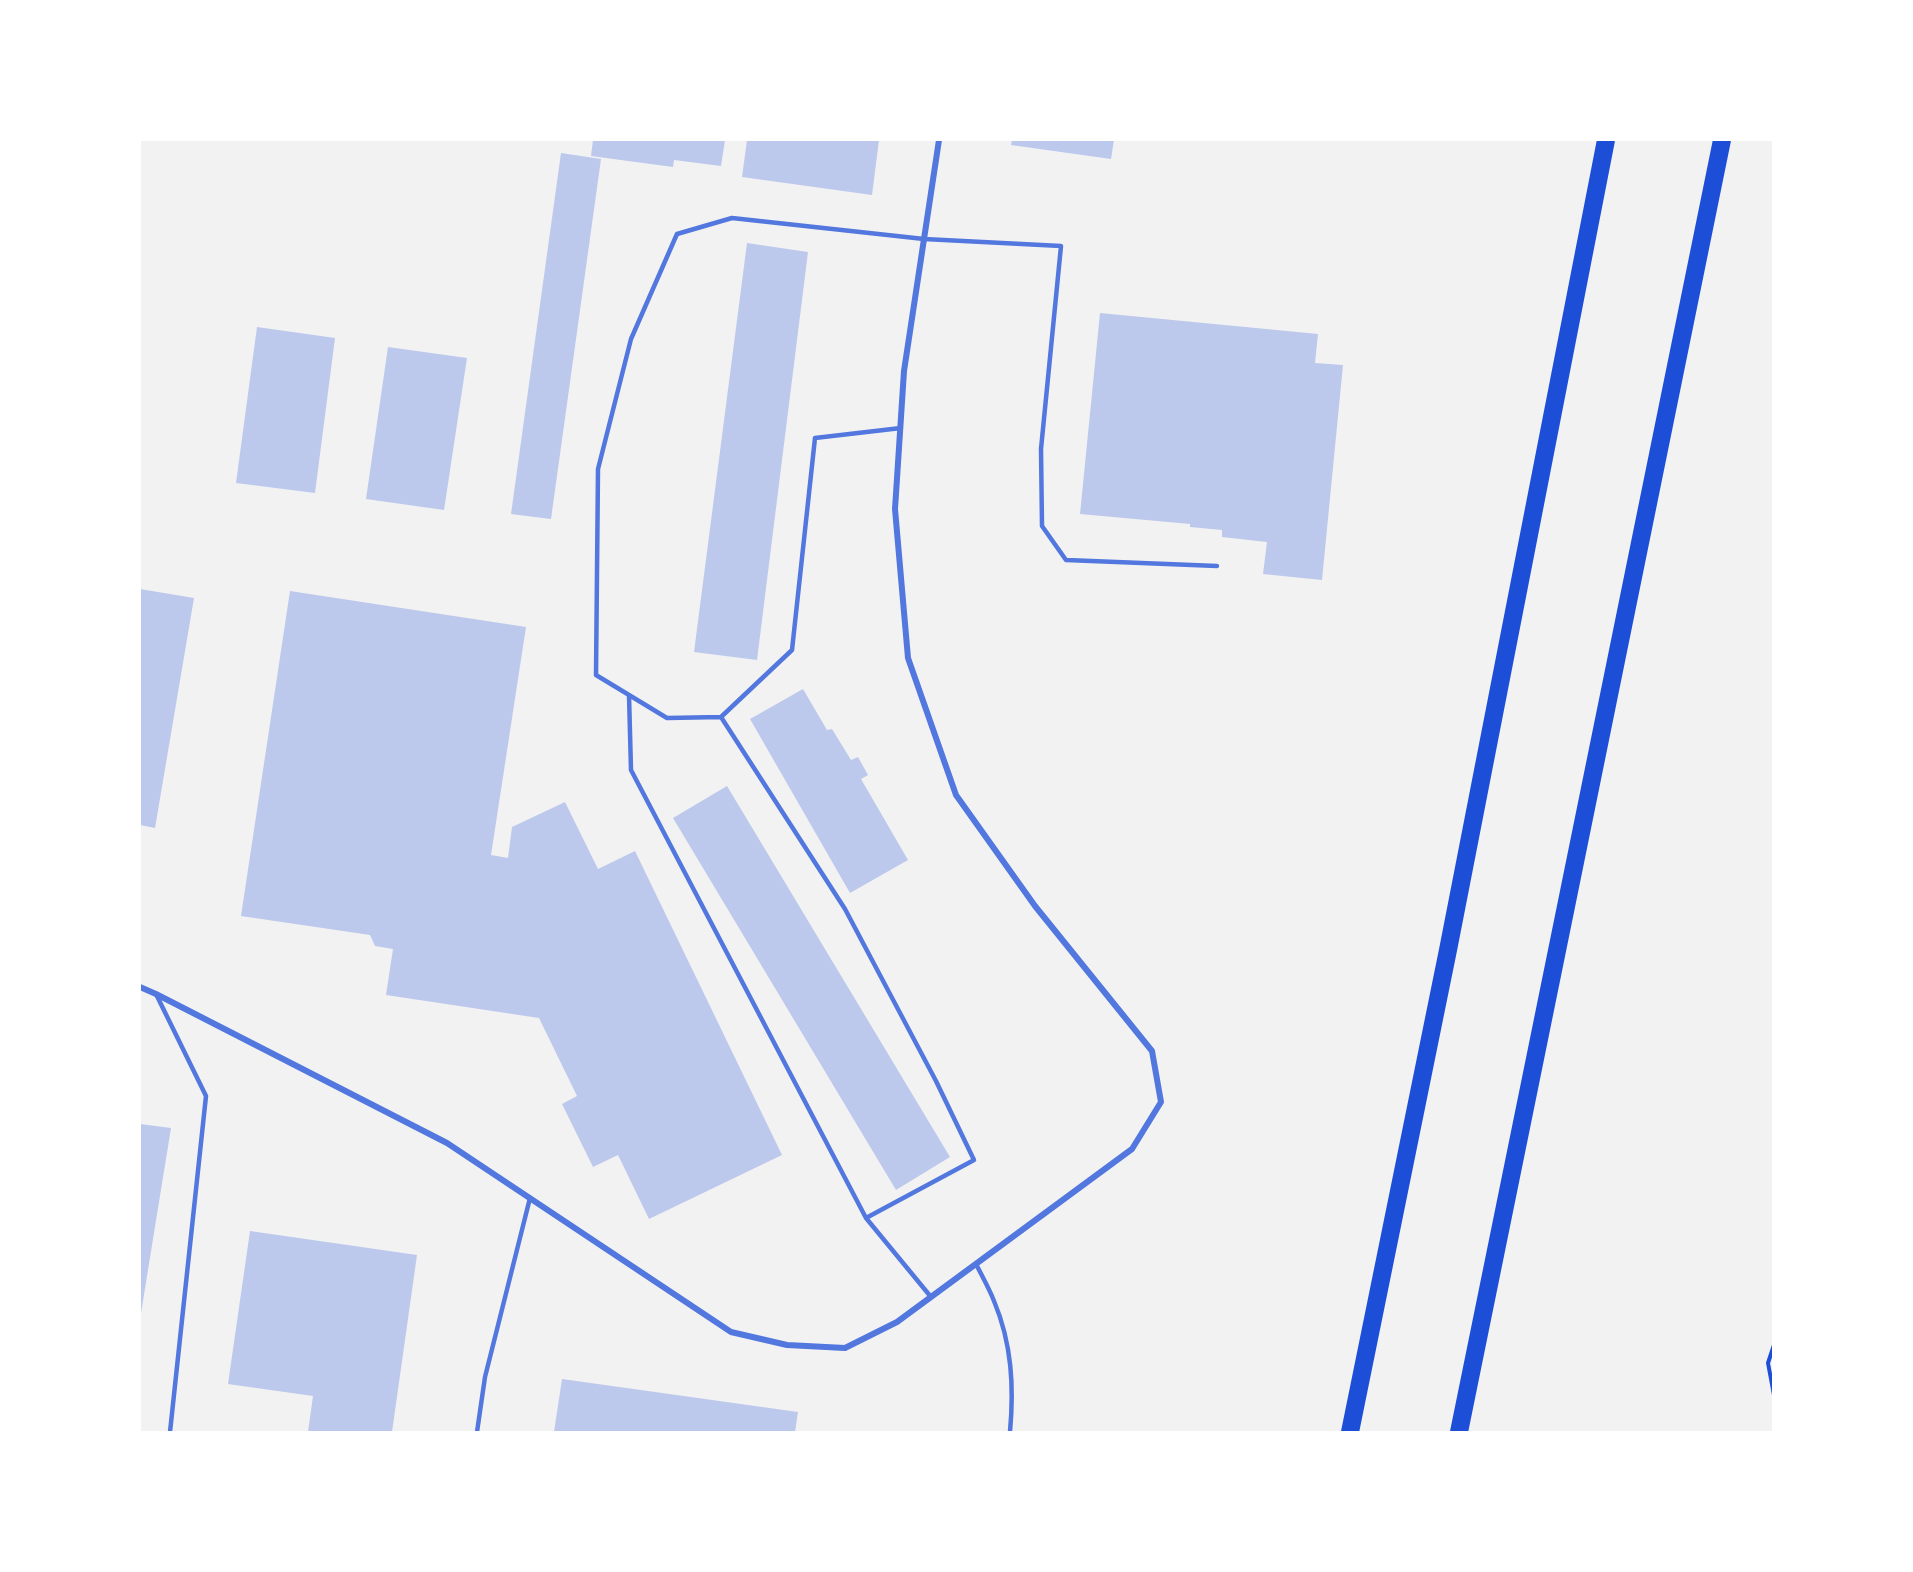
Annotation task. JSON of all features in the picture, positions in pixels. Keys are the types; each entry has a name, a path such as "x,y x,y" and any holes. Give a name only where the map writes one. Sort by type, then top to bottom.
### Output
{"highway":[{"path":"1350,1432 1450,939 1606,140"},
{"path":"1459,1432 1722,140"}],"street":[{"path":"140,987 447,1143 731,1332 787,1346 845,1347 897,1322 1132,1149 1161,1102 1152,1051 1035,906 956,795 908,658 895,510 904,371 939,140"}],"lane":[{"path":"901,428 815,438 792,650 721,717 667,717 596,675 598,469 631,339 677,234 732,218 924,239 1060,246 1041,449 1042,526 1066,560 1217,566"},
{"path":"629,695 631,770 866,1218 931,1296"},
{"path":"721,717 845,909 936,1081 974,1160 866,1218"},
{"path":"156,994 206,1096 170,1432"},
{"path":"477,1432 485,1377 530,1198"},
{"path":"976,1264 994,1301 1008,1344 1013,1394 1010,1432"}],"path":[{"path":"1773,1345 1768,1363 1773,1395"}],"building":[{"path":"593,140 725,140 721,166 674,160 673,167 591,156"},
{"path":"747,140 879,140 872,195 742,177"},
{"path":"1012,140 1114,140 1111,159 1011,145"},
{"path":"561,153 601,159 551,519 511,514"},
{"path":"747,243 808,252 757,660 694,652"},
{"path":"1100,313 1318,334 1315,363 1343,365 1322,580 1263,574 1267,542 1222,537 1222,530 1190,527 1190,524 1080,514"},
{"path":"257,327 335,338 315,493 236,483"},
{"path":"388,347 467,358 444,510 366,499"},
{"path":"140,589 194,598 155,828 140,825"},
{"path":"290,591 526,627 491,855 508,858 512,827 565,802 598,869 635,851 782,1155 649,1219 618,1155 593,1167 562,1104 577,1096 539,1018 386,995 393,949 375,946 370,935 241,916"},
{"path":"803,689 827,730 832,729 851,760 858,757 868,775 861,779 908,860 850,893 750,719"},
{"path":"727,786 950,1157 896,1190 673,818"},
{"path":"140,1124 171,1128 141,1313 140,1313"},
{"path":"250,1231 417,1255 392,1432 308,1432 313,1396 228,1384"},
{"path":"562,1379 798,1412 795,1432 554,1432"}]}
